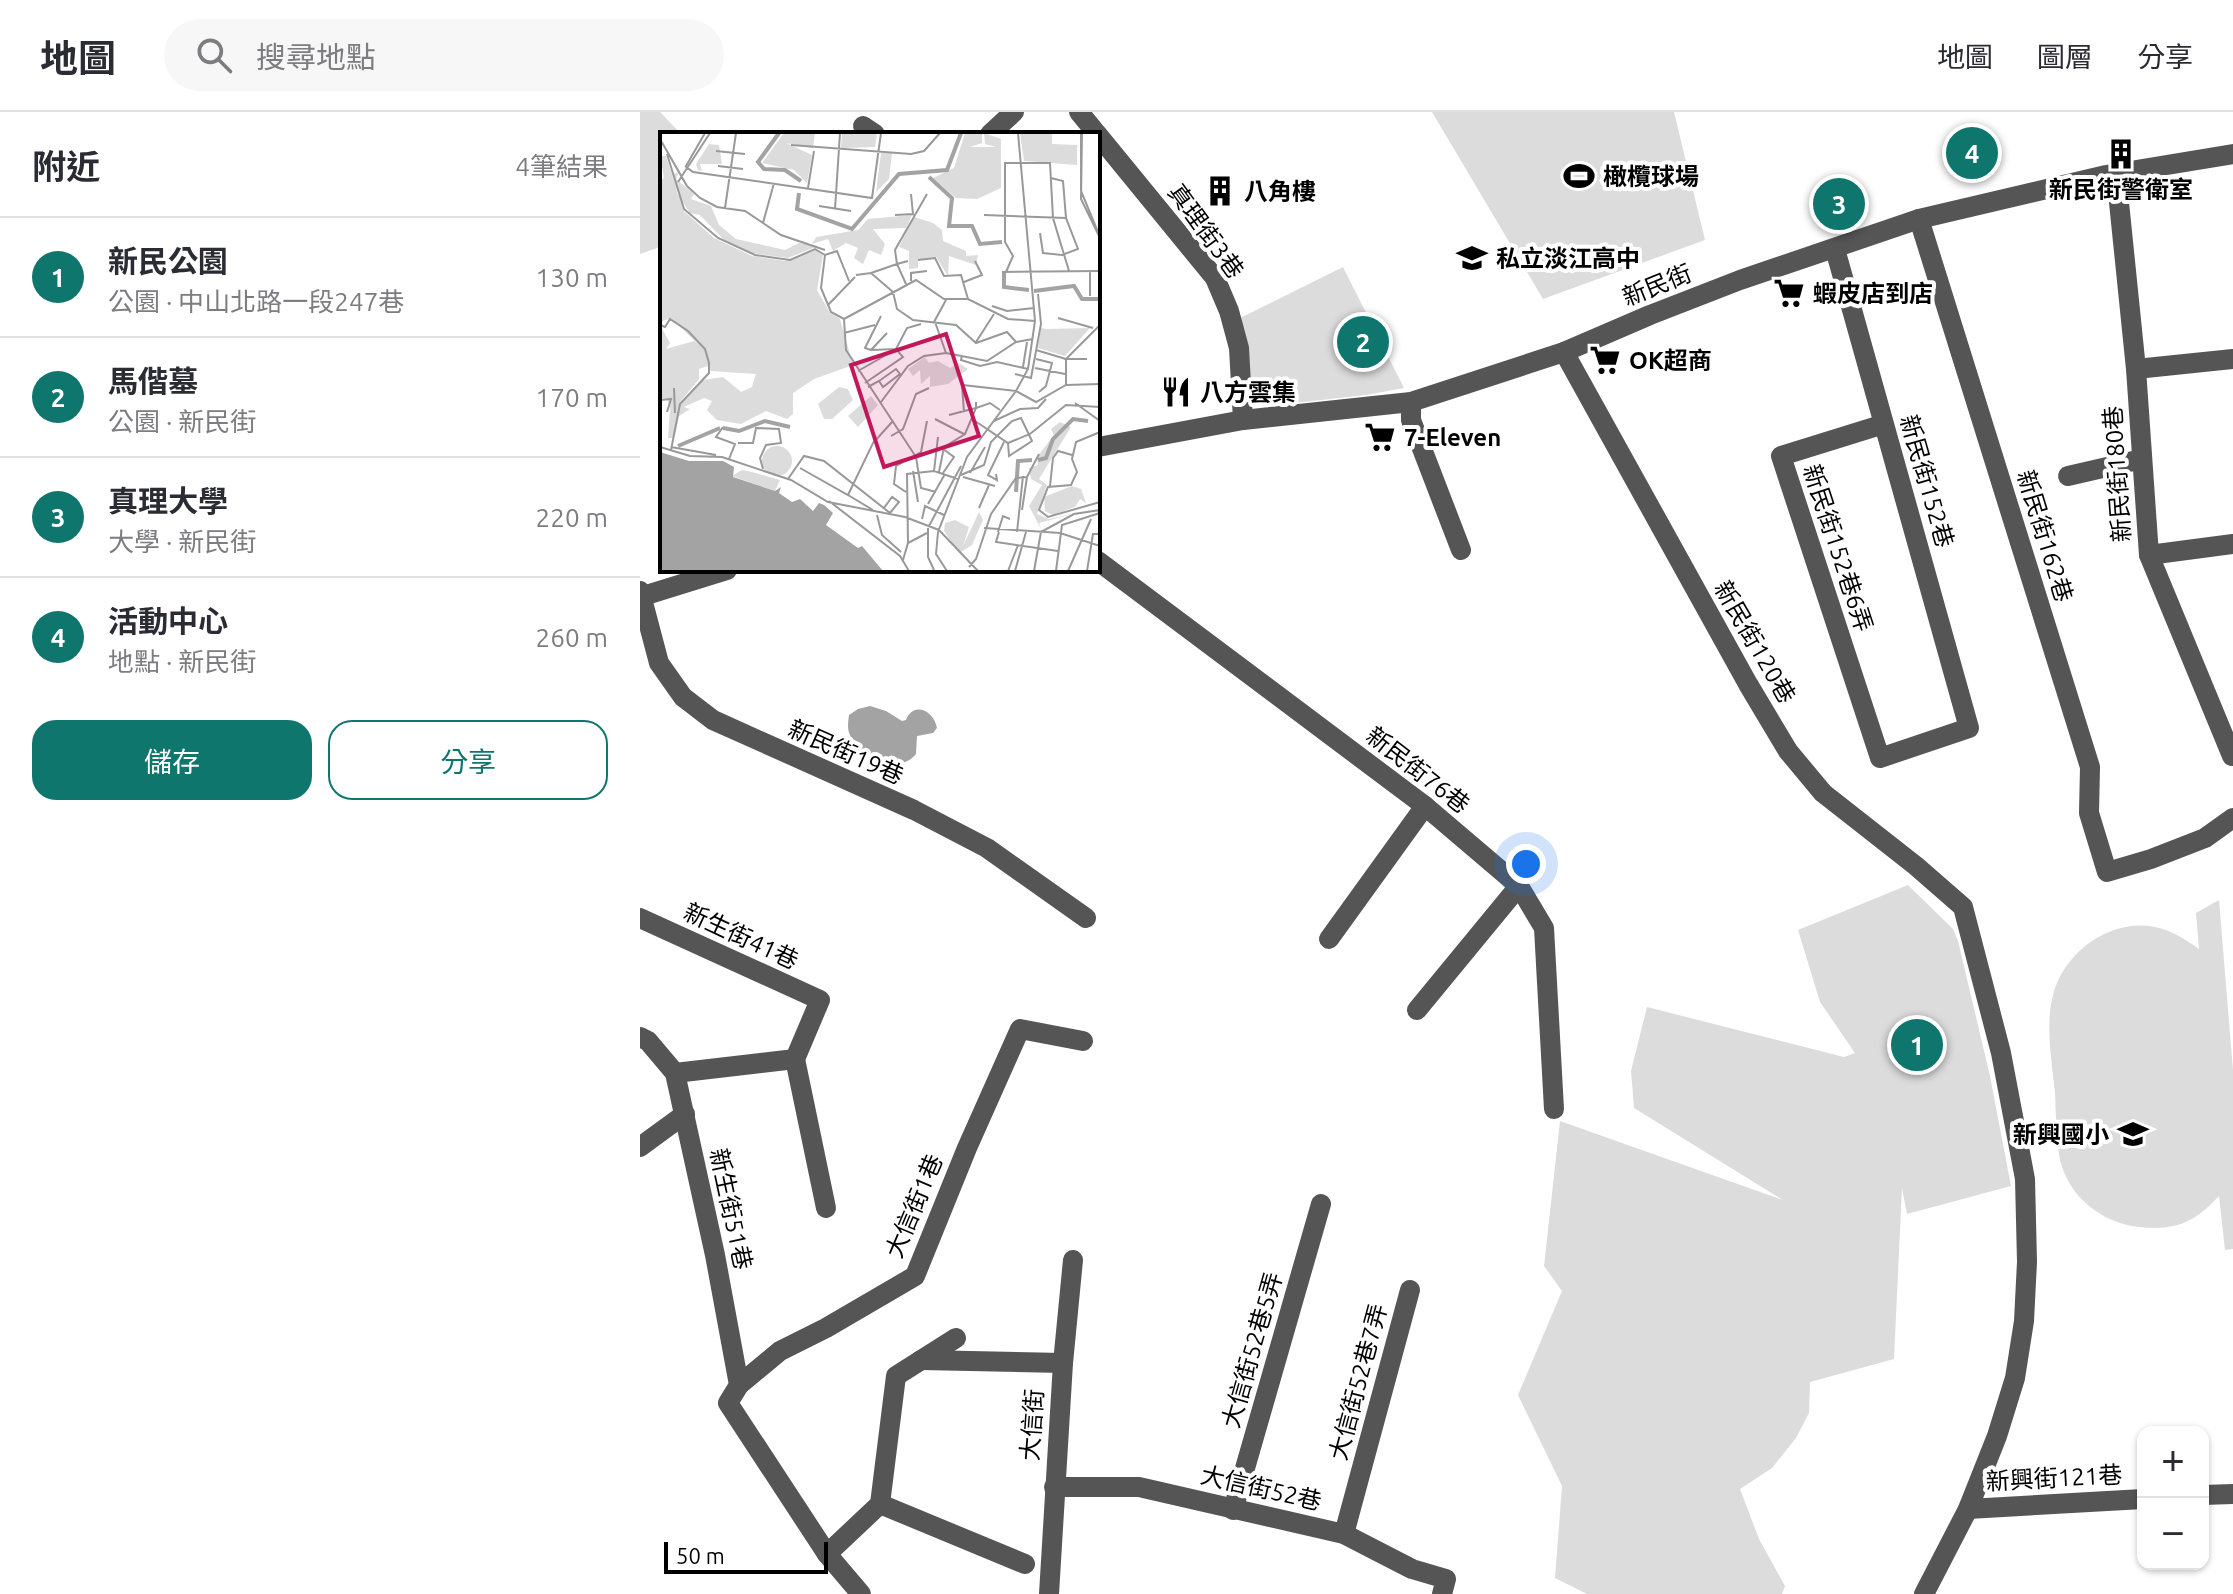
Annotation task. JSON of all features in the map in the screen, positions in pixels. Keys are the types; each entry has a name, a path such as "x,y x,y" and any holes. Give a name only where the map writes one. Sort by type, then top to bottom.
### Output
{"street":[{"path":"992,132 1014,112"},
{"name":"真理街3巷","path":"1079,112 1096,132"},
{"name":"真理街3巷","path":"1100,136 1215,278 1229,311 1239,348 1243,420"},
{"name":"新民街","path":"1100,447 1243,420 1411,402 1564,352 1740,280 1919,219 2116,173 2233,154"},
{"name":"新民街180巷","path":"2116,173 2136,369 2149,555 2232,756"},
{"name":"新民街162巷","path":"1919,219 2090,767 2089,813 2107,872 2205,838 2233,818"},
{"name":"新民街152巷","path":"1835,249 1969,728 1880,758"},
{"name":"新民街120巷","path":"1564,352 1740,671 1788,751 1823,793 1963,907 2001,1053 2025,1179 2027,1262 2024,1321 2015,1378 1997,1436 1968,1509"},
{"path":"2136,369 2233,359"},
{"path":"1411,402 1411,420 1461,550"},
{"name":"新民街152巷6弄","path":"1880,758 1781,456 1884,424"},
{"path":"2068,476 2142,459"},
{"path":"2149,555 2233,544"},
{"name":"新民街76巷","path":"1100,562 1425,806 1519,886 1544,928 1554,1109"},
{"path":"640,597 721,572"},
{"name":"新民街19巷","path":"640,591 659,663 683,697 713,720 914,810 987,848 1086,918"},
{"path":"1329,939 1425,806"},
{"path":"1417,1010 1519,886"},
{"name":"新生街41巷","path":"640,918 820,1000 795,1059"},
{"name":"大信街1巷","path":"734,1394 780,1351 915,1276 1020,1029 1083,1041"},
{"name":"新生街51巷","path":"640,1037 648,1041 675,1073 715,1255 734,1394"},
{"path":"675,1073 795,1059 826,1208"},
{"path":"640,1147 685,1114"},
{"name":"大信街52巷5弄","path":"1233,1510 1321,1204"},
{"name":"大信街","path":"1049,1594 1054,1487 1073,1260"},
{"name":"大信街52巷7弄","path":"1344,1534 1410,1290"},
{"path":"827,1554 880,1504 896,1376 956,1338"},
{"path":"921,1360 1063,1363"},
{"path":"734,1394 827,1554 861,1594"},
{"name":"大信街52巷","path":"1054,1487 1139,1487 1344,1534 1444,1587"},
{"path":"2209,1495 2233,1494"},
{"name":"新興街121巷","path":"1968,1509 2137,1499"},
{"path":"880,1504 1025,1564"},
{"path":"1924,1594 1968,1509"}],"shaded area":[{"path":"640,112 660,112 679,132 660,132 660,246 640,254"},
{"name":"橄欖球場","path":"1432,112 1674,112 1705,240 1543,299"},
{"path":"1343,267 1404,388 1268,406 1250,400 1240,318"},
{"path":"870,706 902,721 913,711 923,710 932,716 937,728 933,733 917,736 916,754 908,760 900,764 880,762 855,744 848,730 849,715"},
{"path":"1908,885 1953,929 1958,941 1990,1076 2011,1186 1907,1214 1902,1188 1894,1359 1810,1382 1809,1413 1796,1438 1772,1468 1740,1489 1759,1539 1785,1586 1782,1594 1587,1594 1555,1578 1562,1486 1518,1395 1562,1291 1544,1266 1560,1121 1783,1200 1634,1108 1631,1071 1647,1007 1844,1057 1855,1053 1820,1002 1798,930"},
{"path":"2219,900 2233,1070 2233,1249 2225,1250 2219,1196 2184,1223 2152,1228 2112,1220 2079,1196 2064,1173 2060,1160 2049,1031 2053,995 2067,965 2078,952 2106,933 2138,926 2167,930 2199,949 2196,913"}],"place":[{"name":"活動中心","path":"1972,153"},
{"name":"新民街警衛室","path":"2121,154"},
{"name":"橄欖球場","path":"1579,176"},
{"name":"八角樓","path":"1220,191"},
{"name":"真理大學","path":"1839,204"},
{"name":"私立淡江高中","path":"1472,258"},
{"name":"蝦皮店到店","path":"1789,293"},
{"name":"馬偕墓","path":"1363,342"},
{"name":"OK超商","path":"1605,360"},
{"name":"八方雲集","path":"1176,392"},
{"name":"7-Eleven","path":"1380,437"},
{"name":"新民公園","path":"1917,1045"},
{"name":"新興國小","path":"2133,1134"}]}
